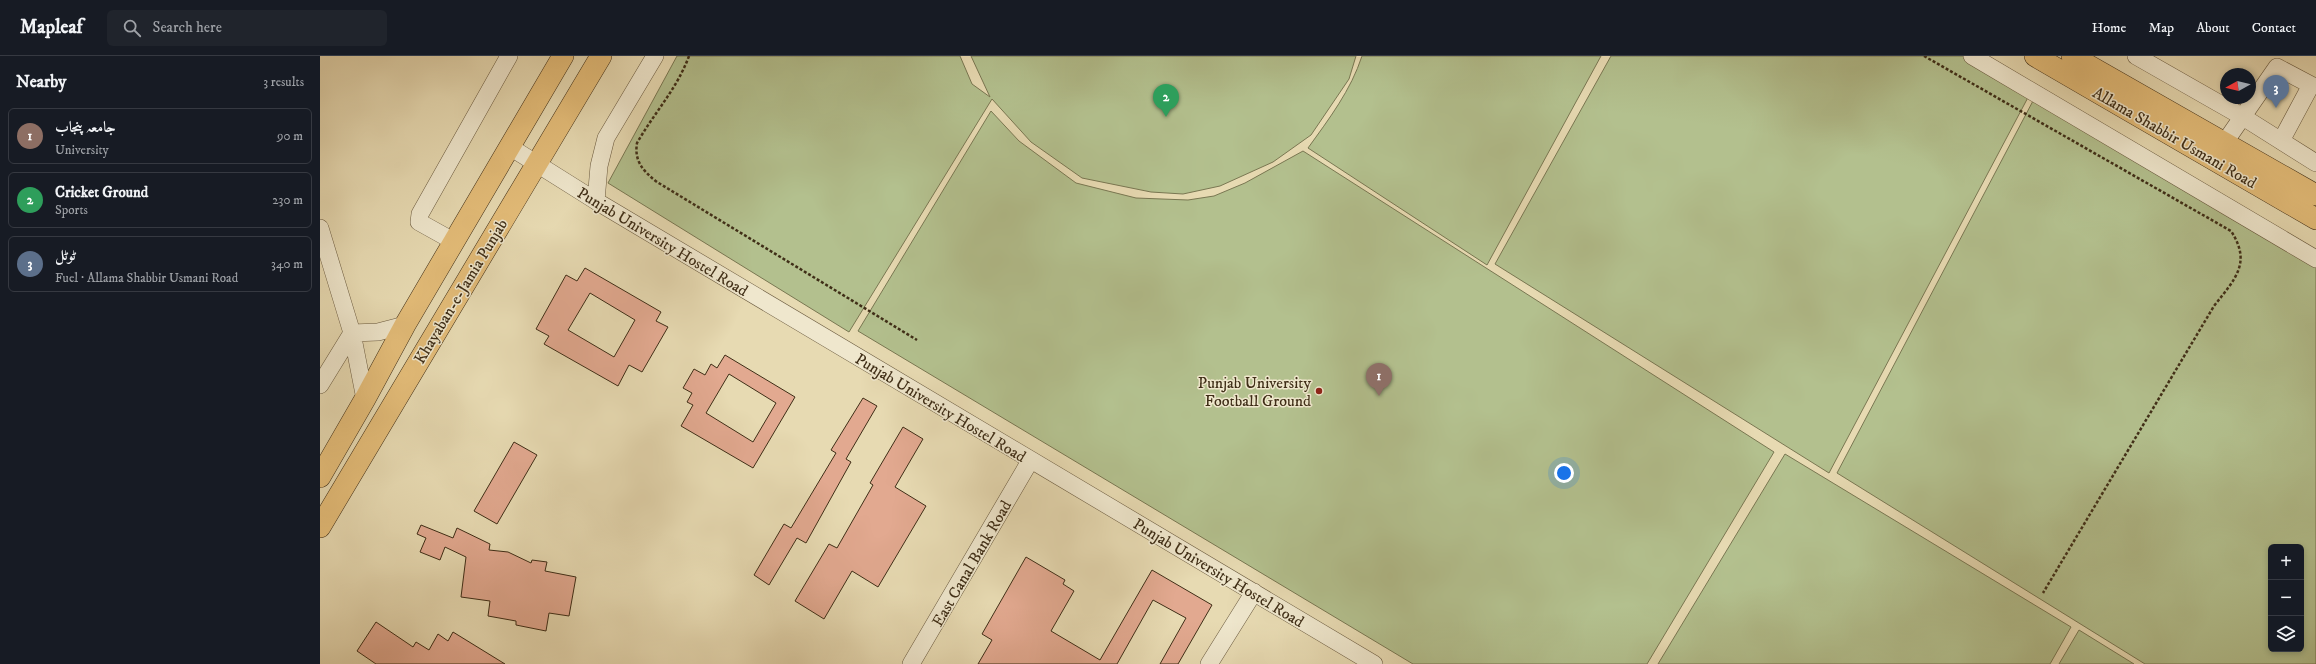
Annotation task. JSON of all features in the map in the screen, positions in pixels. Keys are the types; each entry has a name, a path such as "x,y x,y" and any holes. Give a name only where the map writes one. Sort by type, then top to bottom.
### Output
{"main road":[{"name":"Khayaban-e-Jamia Punjab","path":"320,476 366,399 405,325 563,56"},
{"name":"Khayaban-e-Jamia Punjab","path":"320,527 536,162 601,56"},
{"name":"Allama Shabbir Usmani Road","path":"2034,56 2316,219"},
{"name":"Allama Shabbir Usmani Road","path":"2072,56 2308,190"}],"street":[{"path":"455,242 419,222 420,214 509,56"},
{"path":"596,201 599,166 606,138 655,56"},
{"path":"1972,56 2316,259"},
{"path":"2136,56 2243,117 2315,162 2308,190"},
{"path":"2225,142 2277,67 2311,85 2281,141"},
{"name":"Punjab University Hostel Road","path":"510,147 596,201 1030,461 1374,664"},
{"path":"320,228 352,333 366,399"},
{"path":"352,333 378,332 405,325"},
{"path":"320,385 352,333"},
{"name":"East Canal Bank Road","path":"911,664 1030,461"},
{"path":"1209,664 1254,592"}],"path":[{"path":"689,56 682,74 671,93 637,143 635,153 641,168 656,182 917,340"},
{"path":"1924,56 2231,231 2240,246 2240,265 2234,280 2214,306 2043,593"}],"green space":[{"path":"677,56 960,56 972,84 990,97 971,56 1356,56 1349,79 1311,135 1273,162 1220,186 1183,194 1151,192 1082,178 1031,142 992,99 849,332 608,183"},
{"path":"1362,56 1601,56 1487,265 1308,148 1346,92"},
{"path":"1611,56 1972,56 2033,88 1829,473 1495,264"},
{"path":"2034,99 2316,256 2316,664 2145,664 1837,473"},
{"name":"Punjab University Football Ground","path":"991,111 1019,141 1076,183 1136,198 1188,200 1214,196 1245,183 1303,151 1774,452 1647,664 1413,664 858,331"},
{"path":"1785,454 2071,627 2050,664 1658,664"},
{"path":"2079,630 2134,664 2059,664"}],"building":[{"path":"585,268 661,312 656,321 668,327 642,372 629,365 618,386 544,344 549,336 536,329 566,275 577,281","holes":["590,293 635,320 614,357 568,330"]},
{"path":"725,355 795,397 753,468 681,426 693,405 687,402 692,393 683,388 694,369 705,375 711,364 717,368","holes":["729,374 776,403 753,442 706,413"]},
{"path":"863,398 877,406 846,459 851,462 806,543 797,538 769,585 754,575 784,524 791,528 836,453 831,450"},
{"path":"903,427 923,439 895,487 926,506 878,587 852,571 824,619 795,601 829,544 837,548 873,485 870,483"},
{"path":"514,442 537,455 497,524 474,511"},
{"path":"421,525 453,538 457,528 490,544 489,550 508,552 531,563 532,560 547,562 545,571 576,577 569,616 549,613 546,631 516,625 516,621 488,616 490,601 461,597 466,557 445,547 440,560 420,552 426,538 417,534"},
{"path":"1026,557 1065,580 1063,584 1074,591 1051,631 1100,660 1152,570 1212,605 1178,664 1160,664 1186,618 1153,600 1117,664 978,664 992,640 982,634"},
{"path":"376,622 413,647 416,642 429,650 438,634 448,641 453,632 505,664 376,664 357,651"}],"place":[{"name":"ٹوٹل","path":"2276,108"},
{"name":"Cricket Ground","path":"1166,117"},
{"name":"Punjab University Football Ground","path":"1319,391"},
{"name":"جامعہ پنجاب","path":"1379,396"}]}
